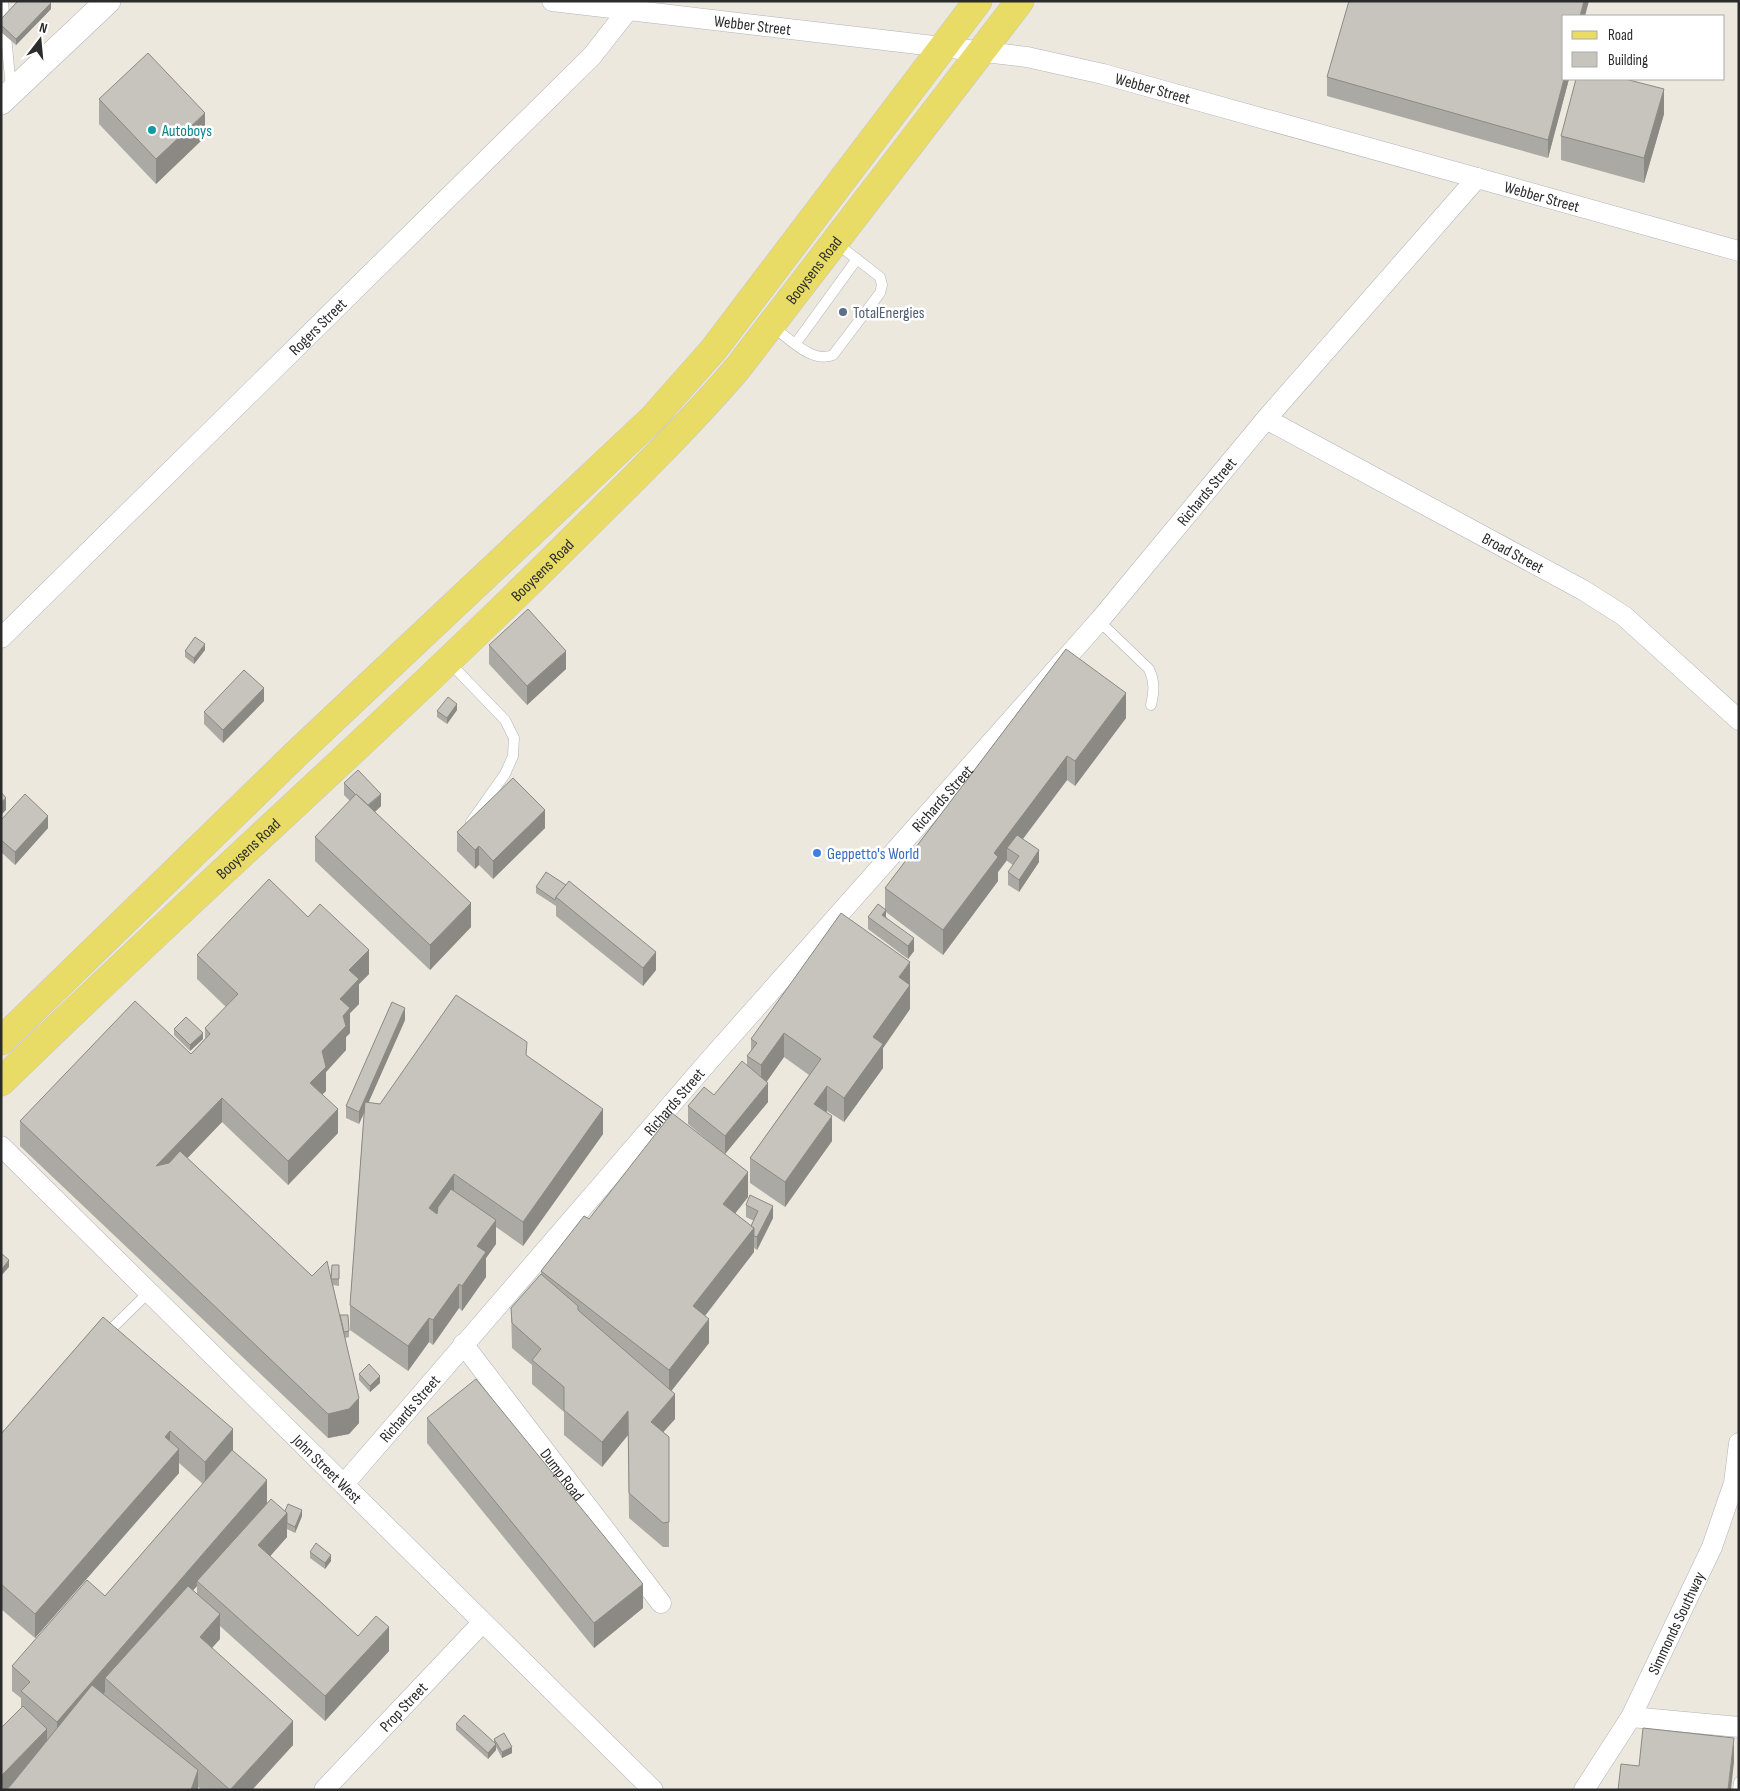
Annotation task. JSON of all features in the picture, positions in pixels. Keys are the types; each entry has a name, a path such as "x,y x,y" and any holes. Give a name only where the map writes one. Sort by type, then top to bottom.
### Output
{"main road":[{"name":"Booysens Road","path":"1,1041 294,756 653,418 714,349 978,1"},
{"name":"Booysens Road","path":"1,1082 115,972 448,661 694,419 771,325 1020,1"}],"street":[{"path":"6,98 108,1"},
{"name":"Webber Street","path":"552,1 944,45 1027,57 1103,74 1739,250"},
{"name":"Rogers Street","path":"1,638 592,56 628,10"},
{"name":"Richards Street","path":"344,1484 707,1063 1098,621 1266,420 1477,178"},
{"name":"Broad Street","path":"1266,420 1583,590 1624,616 1739,720"},
{"name":"John Street West","path":"1,1146 653,1790"},
{"name":"Dump Road","path":"463,1344 661,1603"},
{"name":"Simmonds Southway","path":"1584,1790 1631,1717 1716,1538 1734,1483 1739,1443"},
{"name":"Prop Street","path":"324,1790 482,1623"},
{"path":"1631,1717 1739,1727"}],"lane":[{"path":"3,3 6,98"},
{"path":"771,325 814,356 824,359 834,355 880,294 882,285 880,278 834,242"},
{"path":"796,343 857,259"},
{"path":"1098,621 1150,669 1154,679 1151,705"},
{"path":"448,661 505,720 514,738 513,756 506,774 466,828"},
{"path":"94,1346 149,1292"},
{"path":"1738,1790 1739,1782"}],"building":[{"path":"18,1 49,1 51,3 16,39 1,25 1,19"},
{"path":"1349,1 1584,1 1580,15 1562,15 1562,80 1564,80 1548,140 1327,77"},
{"path":"148,53 205,113 156,159 99,99"},
{"path":"1576,80 1629,80 1664,89 1644,158 1561,136"},
{"path":"528,609 566,651 527,686 489,645"},
{"path":"195,637 205,644 194,658 185,651"},
{"path":"1066,649 1126,693 1075,761 1067,756 994,853 998,857 943,930 885,888"},
{"path":"244,670 264,688 223,730 204,712"},
{"path":"448,697 457,704 447,718 437,711"},
{"path":"358,770 381,794 368,805 344,783"},
{"path":"513,778 545,810 493,861 479,846 475,850 457,832"},
{"path":"1,792 6,798 1,802"},
{"path":"25,794 48,816 15,852 1,840 1,820"},
{"path":"356,794 471,903 430,945 315,837"},
{"path":"1017,835 1039,850 1019,880 1008,872 1019,856 1007,848"},
{"path":"546,872 566,885 555,900 536,887"},
{"path":"269,879 308,917 320,904 369,950 349,970 359,979 340,999 350,1008 343,1016 346,1026 322,1051 326,1067 310,1083 338,1109 288,1161 222,1098 156,1166 169,1163 180,1151 312,1276 327,1261 359,1398 349,1409 328,1414 20,1121 135,1001 191,1054 210,1034 205,1028 238,994 197,955"},
{"path":"569,881 656,952 643,968 556,897"},
{"path":"878,904 886,910 882,915 914,938 908,946 868,917"},
{"path":"841,913 910,962 899,977 910,985 873,1037 883,1044 844,1098 827,1086 814,1104 832,1116 785,1182 750,1158 821,1059 784,1033 761,1065 747,1056 757,1043 751,1039"},
{"path":"456,995 527,1042 526,1055 603,1109 523,1222 454,1174 429,1208 437,1214 438,1207 451,1189 496,1220 477,1246 486,1252 462,1286 459,1284 433,1320 429,1318 408,1346 350,1305 365,1102 380,1104"},
{"path":"392,1002 405,1008 359,1112 346,1106"},
{"path":"186,1017 203,1033 190,1045 174,1029"},
{"path":"742,1061 768,1083 725,1136 688,1106 704,1087 714,1095"},
{"path":"672,1113 748,1172 723,1204 754,1228 693,1306 709,1319 669,1370 541,1271 584,1216 589,1219"},
{"path":"750,1195 773,1206 757,1237 754,1236 754,1228 751,1226 758,1211 746,1205"},
{"path":"2,1254 9,1260 1,1270 1,1256"},
{"path":"332,1265 339,1265 339,1279 331,1279"},
{"path":"541,1274 578,1306 578,1310 675,1394 651,1422 669,1437 669,1522 663,1523 629,1493 628,1411 602,1442 564,1410 564,1387 532,1360 541,1349 512,1323 511,1308"},
{"path":"340,1315 348,1315 349,1331 344,1332"},
{"path":"103,1317 233,1429 205,1462 170,1431 165,1437 179,1449 35,1614 1,1584 1,1434"},
{"path":"369,1364 380,1376 370,1386 359,1374"},
{"path":"476,1379 643,1584 594,1623 427,1418"},
{"path":"232,1450 267,1480 57,1722 21,1691 30,1682 12,1666 87,1580 105,1596"},
{"path":"271,1499 287,1513 258,1545 358,1636 376,1616 389,1627 325,1696 197,1581"},
{"path":"288,1504 302,1510 295,1527 287,1523 287,1513 285,1511"},
{"path":"316,1543 331,1555 325,1563 310,1552"},
{"path":"188,1586 220,1614 200,1637 293,1721 230,1790 105,1678"},
{"path":"92,1685 198,1770 191,1790 7,1790"},
{"path":"23,1706 47,1729 1,1776 1,1728"},
{"path":"464,1715 496,1744 488,1753 456,1724"},
{"path":"1643,1728 1734,1738 1728,1790 1618,1790 1621,1764 1639,1766"},
{"path":"504,1733 512,1747 502,1752 494,1739"}],"place":[{"name":"Autoboys","path":"152,130"},
{"name":"TotalEnergies","path":"843,312"},
{"name":"Geppetto's World","path":"817,853"}]}
